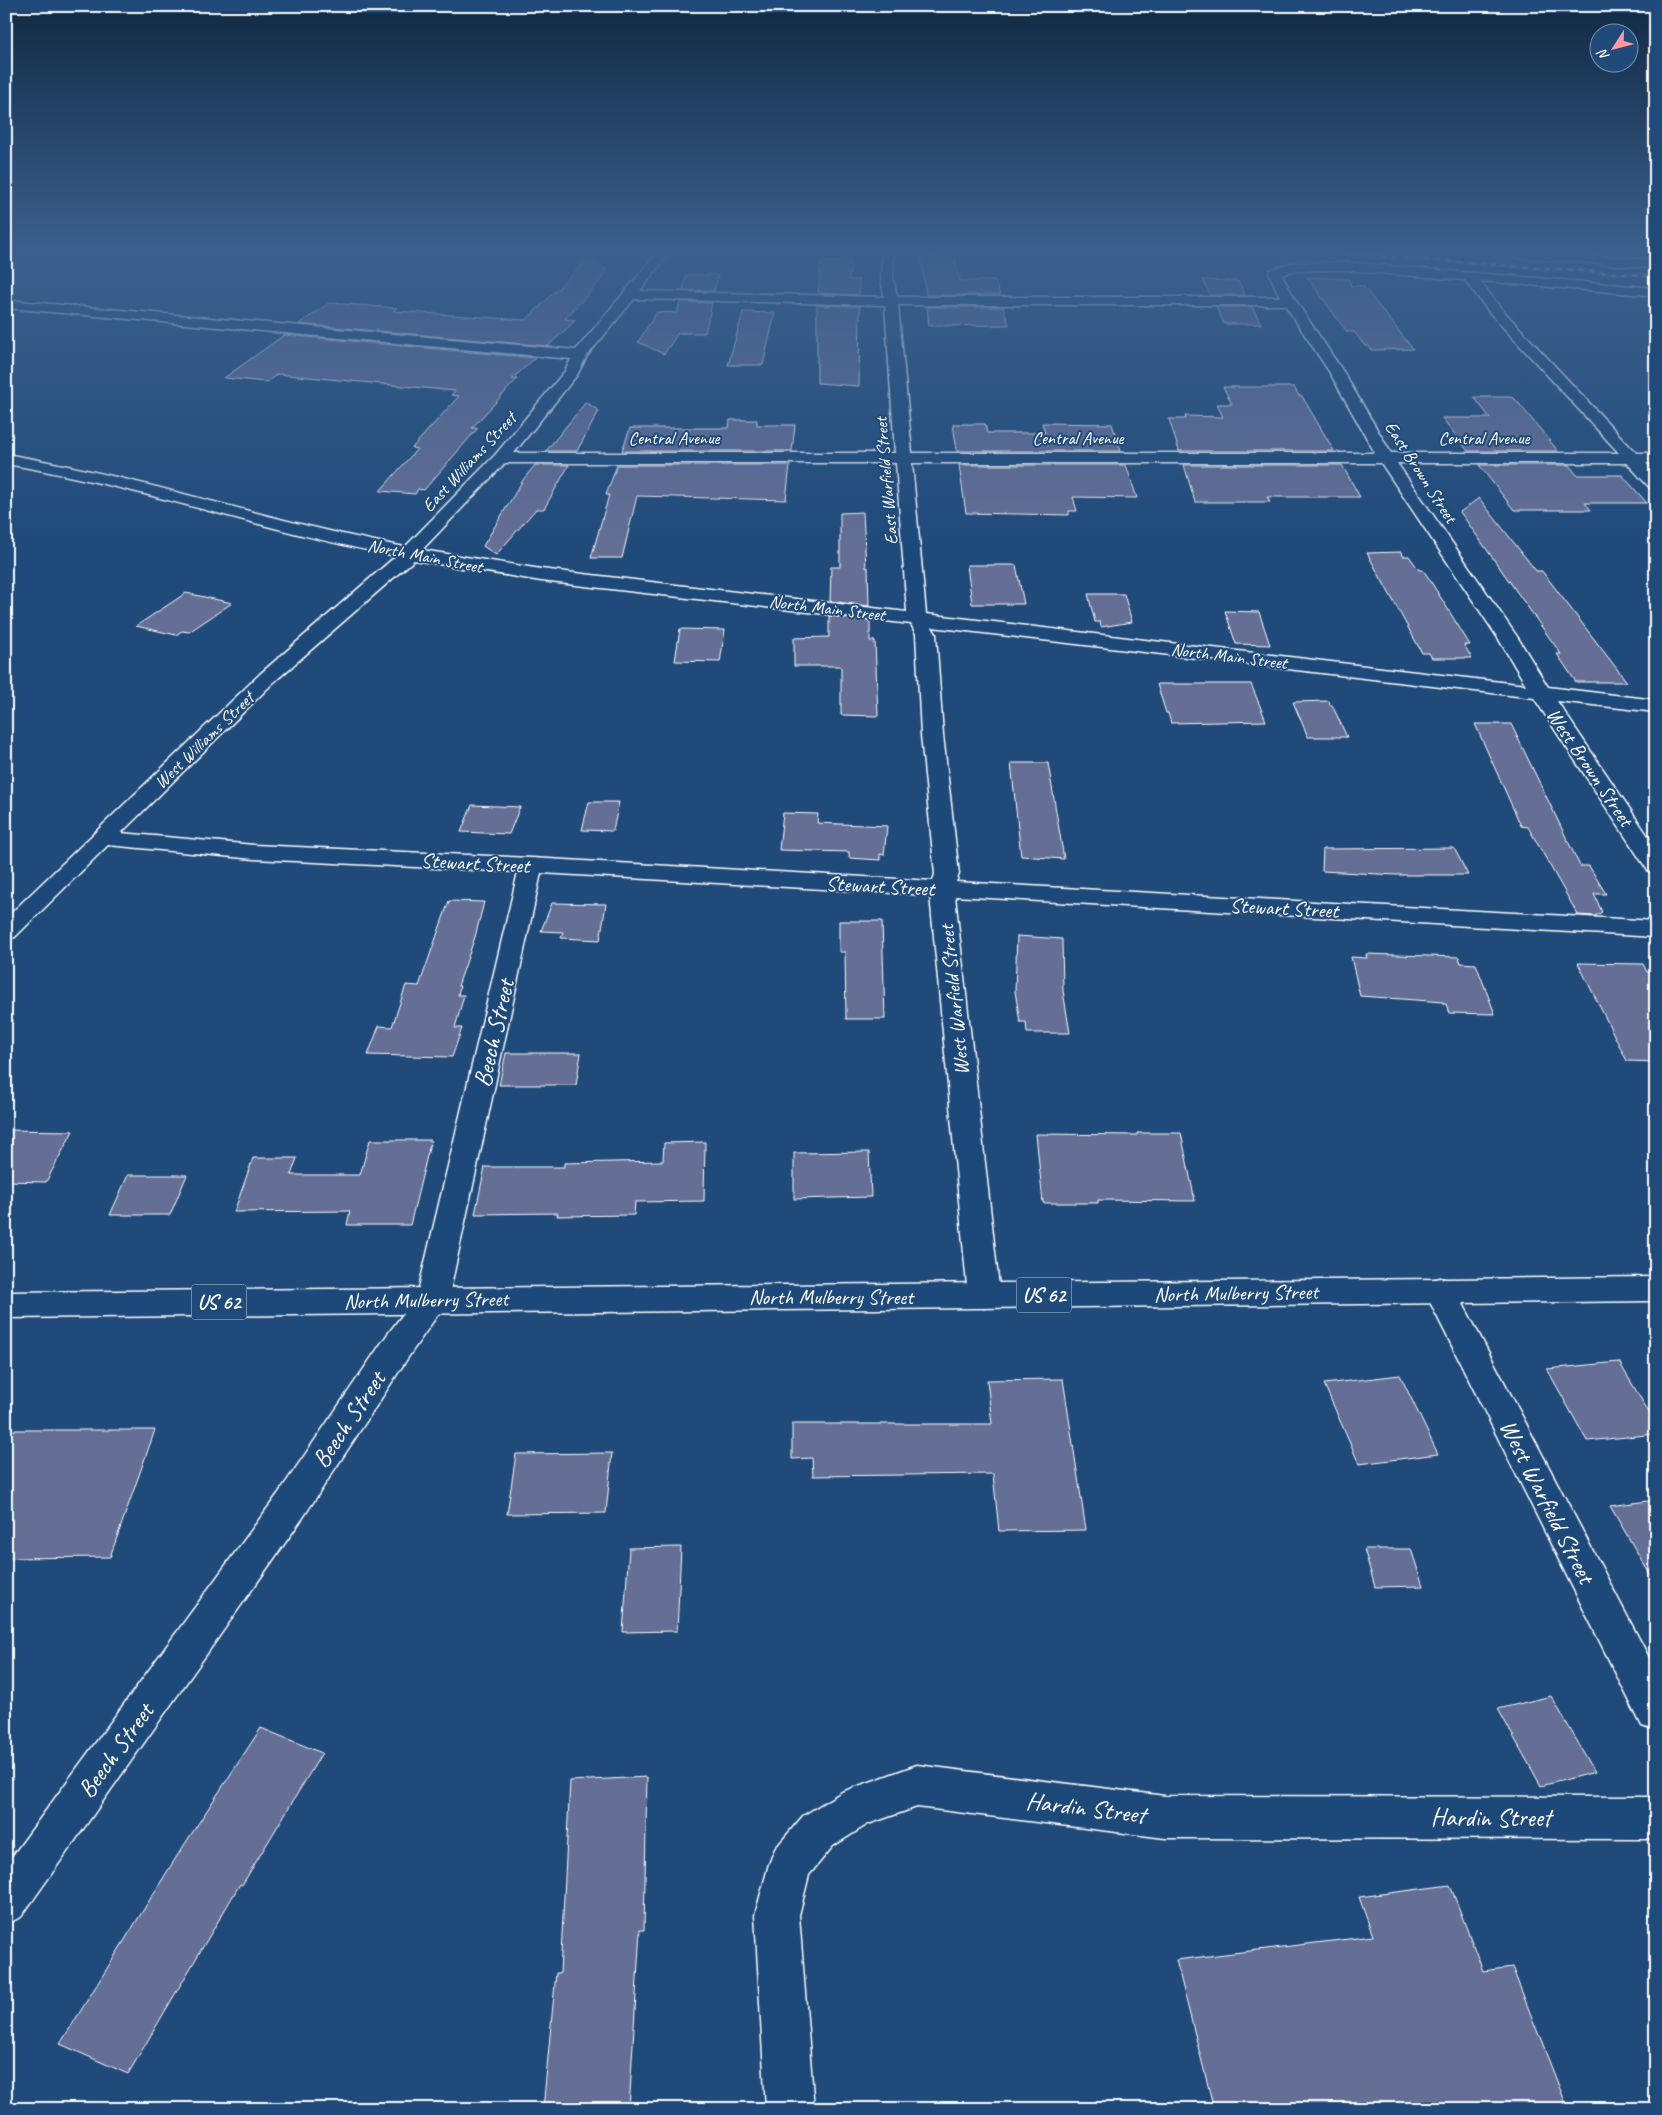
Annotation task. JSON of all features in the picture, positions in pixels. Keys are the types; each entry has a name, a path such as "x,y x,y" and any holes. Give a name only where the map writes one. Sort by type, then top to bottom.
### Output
{"street":[{"path":"542,351 580,354"},
{"name":"East Williams Street","path":"408,555 501,458 572,372 583,351"},
{"name":"East Warfield Street","path":"895,351 917,618"},
{"name":"East Brown Street","path":"1322,351 1385,457 1508,638 1540,692"},
{"path":"1532,351 1656,484"},
{"name":"Central Avenue","path":"501,458 1656,458"},
{"name":"North Main Street","path":"6,460 62,469 151,490 301,530 408,555 541,575 1656,706"},
{"name":"West Williams Street","path":"6,932 267,678 408,555"},
{"name":"West Warfield Street","path":"917,618 926,634 932,735 947,874 942,889 984,1296"},
{"name":"West Brown Street","path":"1540,692 1656,866"},
{"name":"Stewart Street","path":"104,838 254,852 531,865 1656,929"},
{"name":"Beech Street","path":"6,1902 291,1505 398,1344 432,1300 531,865"},
{"name":"North Mulberry Street","path":"6,1304 1656,1289"},
{"name":"West Warfield Street","path":"1440,1290 1656,1712"},
{"name":"Hardin Street","path":"790,2109 777,1915 790,1864 818,1832 857,1807 917,1786 1165,1817 1656,1818"}],"building":[{"path":"262,351 455,351 535,358 512,379 517,379 472,428 478,428 424,490 418,489 415,494 380,491 417,449 412,448 459,396 451,395 455,391 277,374 267,382 224,378"},
{"path":"732,351 766,351 763,365 728,365"},
{"path":"817,351 859,351 859,386 817,383"},
{"path":"1223,387 1294,387 1299,396 1302,396 1334,451 1179,451 1169,419 1186,419 1185,416 1223,417 1217,404 1232,404"},
{"path":"1474,397 1511,397 1516,400 1558,451 1468,451 1442,418 1490,418"},
{"path":"586,402 599,411 577,451 546,451"},
{"path":"730,420 757,420 757,425 795,425 792,451 622,451 630,428 729,428"},
{"path":"1042,423 1112,424 1121,451 957,451 953,424 985,424 987,433 1045,433"},
{"path":"535,465 569,465 544,509 536,509 496,555 483,546 523,480"},
{"path":"617,465 790,465 786,500 637,496 622,558 591,558 609,495 606,495"},
{"path":"959,465 1126,465 1137,498 1073,497 1077,511 1069,511 1069,515 966,513"},
{"path":"1184,465 1342,465 1360,497 1267,497 1270,502 1195,502"},
{"path":"1479,465 1569,465 1577,475 1622,475 1647,503 1585,503 1591,510 1514,510"},
{"path":"1479,498 1536,571 1542,571 1627,682 1576,682 1557,654 1561,654 1460,512"},
{"path":"863,512 869,606 830,601 831,567 840,567 840,513"},
{"path":"1401,552 1403,556 1409,556 1419,570 1423,570 1428,577 1470,645 1464,645 1472,658 1432,658 1429,653 1422,653 1367,553"},
{"path":"967,565 1016,565 1024,604 972,604"},
{"path":"186,593 232,603 189,632 182,631 176,635 136,626"},
{"path":"1088,594 1124,594 1132,622 1101,627 1100,622 1095,622"},
{"path":"1225,611 1259,612 1270,645 1236,644"},
{"path":"829,616 870,621 870,641 875,641 878,716 841,715 841,667 794,666 794,638 829,637"},
{"path":"680,629 725,630 720,662 675,661"},
{"path":"1157,684 1251,684 1266,721 1171,723"},
{"path":"1329,701 1347,737 1308,737 1293,702"},
{"path":"1475,724 1511,724 1580,866 1589,866 1606,894 1594,894 1602,912 1595,916 1578,915 1528,827 1521,826"},
{"path":"1011,763 1048,763 1064,859 1021,856"},
{"path":"589,802 619,802 613,831 582,830"},
{"path":"472,805 520,807 509,834 461,832"},
{"path":"783,813 818,814 817,823 887,826 884,855 880,854 880,860 849,858 849,852 779,850"},
{"path":"1454,848 1468,875 1397,875 1322,871 1323,849"},
{"path":"449,901 484,902 475,937 458,986 460,986 458,995 464,995 455,1028 462,1028 452,1057 368,1055 379,1026 392,1027 406,985 419,986"},
{"path":"552,903 606,904 600,940 561,938 563,932 541,931"},
{"path":"839,921 882,921 885,1019 846,1019 845,952 839,952"},
{"path":"1017,936 1062,939 1063,991 1070,1033 1027,1033 1026,1022 1020,1022 1015,991"},
{"path":"1366,954 1459,957 1461,963 1476,964 1495,1014 1449,1013 1446,1004 1443,1004 1443,1002 1360,996 1351,957 1367,958"},
{"path":"1578,963 1643,964 1647,972 1656,973 1656,1062 1627,1061"},
{"path":"506,1053 581,1053 576,1085 499,1085"},
{"path":"6,1130 73,1131 46,1182 6,1181"},
{"path":"1137,1133 1181,1133 1195,1201 1098,1200 1098,1203 1043,1203 1036,1134 1137,1135"},
{"path":"370,1140 431,1140 410,1225 347,1225 350,1211 234,1212 253,1158 297,1158 291,1175 360,1175"},
{"path":"705,1142 704,1201 635,1202 634,1215 557,1216 558,1213 475,1214 485,1167 564,1167 564,1163 663,1161 664,1143"},
{"path":"869,1152 871,1197 794,1199 794,1153"},
{"path":"128,1175 187,1175 170,1215 110,1215"},
{"path":"1619,1362 1656,1424 1656,1434 1587,1441 1547,1369"},
{"path":"1400,1375 1438,1454 1359,1464 1324,1384"},
{"path":"1063,1379 1086,1530 999,1531 993,1474 813,1476 812,1458 792,1459 792,1424 992,1424 987,1380"},
{"path":"6,1430 155,1430 110,1557 6,1558"},
{"path":"612,1453 606,1513 507,1514 516,1454"},
{"path":"1656,1500 1656,1585 1610,1506"},
{"path":"681,1547 677,1631 623,1632 629,1548"},
{"path":"1364,1549 1411,1549 1423,1586 1375,1587"},
{"path":"1551,1696 1595,1772 1541,1786 1498,1709"},
{"path":"261,1728 322,1753 242,1885 240,1884 128,2074 60,2044 177,1856"},
{"path":"647,1777 644,1930 640,1930 629,2109 543,2109 556,1973 560,1973 570,1781"},
{"path":"1450,1885 1483,1971 1512,1967 1568,2109 1214,2109 1176,1960 1373,1936 1359,1897"}]}
